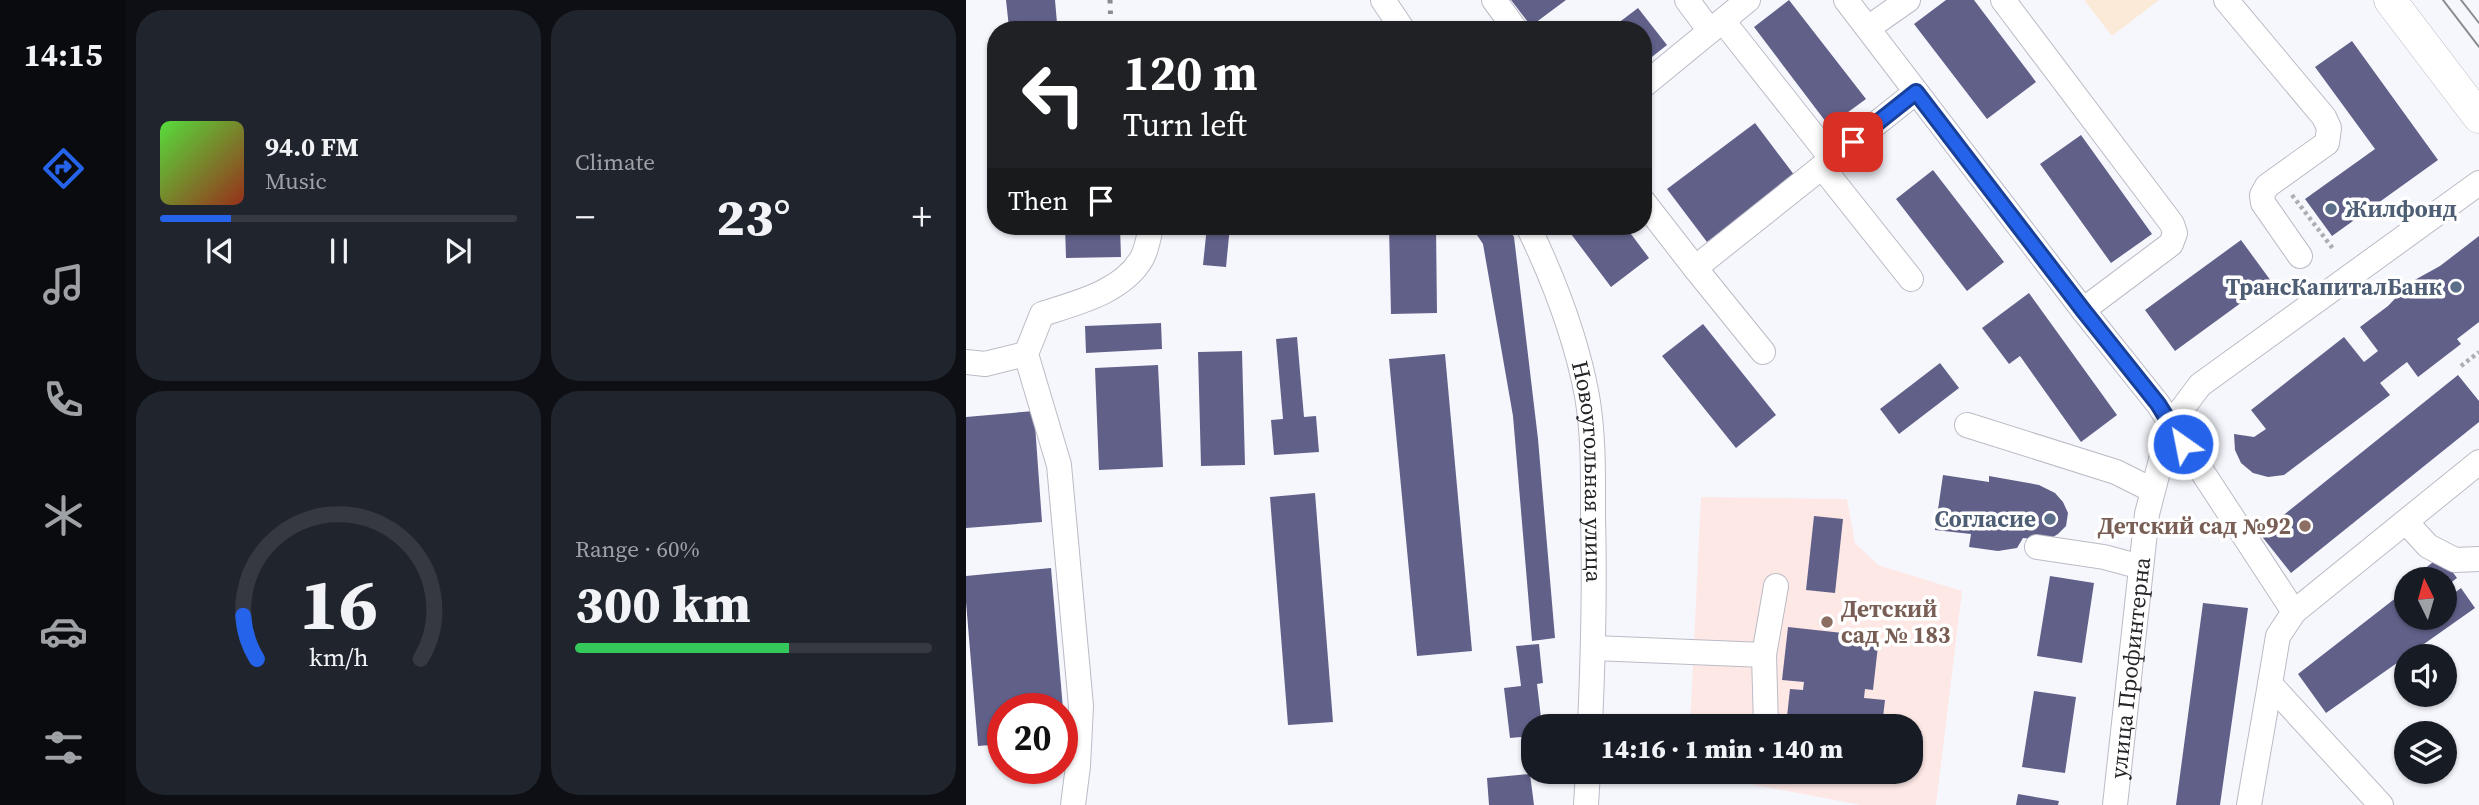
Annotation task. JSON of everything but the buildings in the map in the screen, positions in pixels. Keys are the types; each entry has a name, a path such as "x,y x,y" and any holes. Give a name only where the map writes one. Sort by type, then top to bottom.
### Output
{"main road":[{"path":"2390,0 2479,117"}],"street":[{"path":"1494,0 1509,21"},
{"path":"1687,0 1716,26 1827,163 1911,279"},
{"path":"1652,79 1748,0"},
{"path":"1846,0 2158,404 2294,612"},
{"path":"1868,28 1908,0"},
{"path":"2003,0 2172,224 2175,233 2171,244 2083,310"},
{"path":"2226,0 2324,117 2329,128 2327,143 2267,186 2262,195 2263,203 2300,256"},
{"path":"1695,268 1916,92"},
{"name":"улица Профинтерна","path":"2115,805 2147,514 2170,425 2200,385 2479,183"},
{"path":"1652,213 1763,352"},
{"path":"1073,805 1081,706 1059,465 1026,354 1042,314 1091,298 1128,275 1142,257 1148,235"},
{"name":"Новоугольная улица","path":"1532,235 1563,308 1575,344 1587,398 1593,473 1594,648 1591,714"},
{"path":"966,362 985,364 1026,354"},
{"path":"1967,425 2116,472 2152,490"},
{"path":"2249,805 2278,636 2294,612 2479,462"},
{"path":"2406,522 2428,546 2455,559 2479,559"},
{"path":"2037,547 2104,557 2141,567"},
{"path":"1766,714 1764,655 1776,586"},
{"path":"1594,648 1764,655"},
{"path":"2270,684 2381,805"},
{"path":"1586,805 1587,784"}],"path":[{"path":"2279,178 2334,250"},
{"path":"2461,366 2479,352"}],"shaded area":[{"path":"2084,0 2159,0 2112,36"},
{"name":"Детский сад № 183","path":"1701,497 1847,499 1855,543 1878,565 1962,591 1936,805 1861,805 1750,784 1923,784 1923,714 1691,714"}],"tram line":[{"path":"2443,0 2479,47"},
{"path":"2461,0 2479,23"}],"railway":[{"path":"1110,0 1111,21"}],"place":[{"name":"Жилфонд","path":"2331,209"},
{"name":"ТрансКапиталБанк","path":"2456,287"},
{"name":"Согласие","path":"2050,519"},
{"name":"Детский сад №92","path":"2305,526"},
{"name":"Детский сад № 183","path":"1827,622"}],"route":[{"path":"1853,142 1916,92 2158,404 2183,444"}]}
